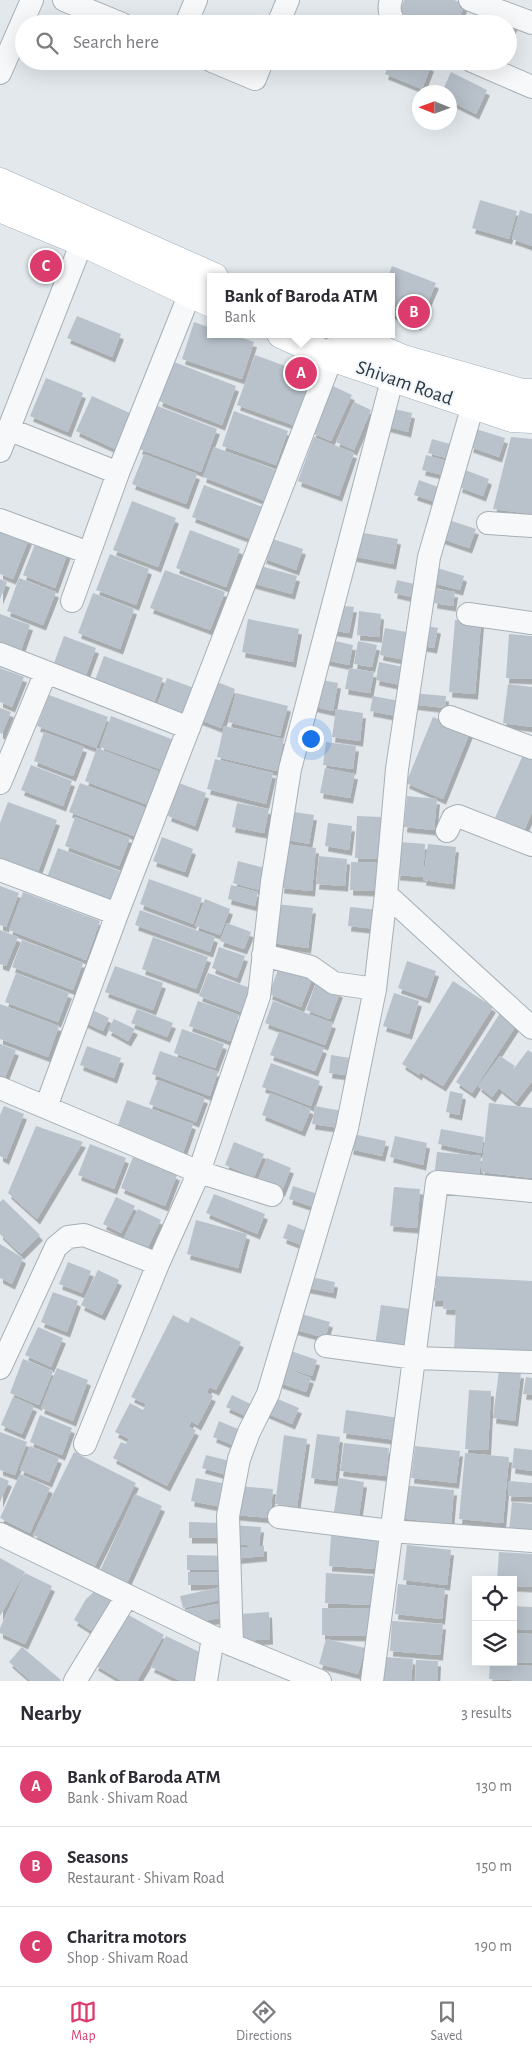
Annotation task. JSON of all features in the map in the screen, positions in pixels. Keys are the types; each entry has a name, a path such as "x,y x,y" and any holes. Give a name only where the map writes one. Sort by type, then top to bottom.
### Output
{"main road":[{"path":"0,182 207,274"},
{"path":"0,208 82,242 200,298"},
{"name":"Shivam Road","path":"299,338 336,346 395,367 473,405 512,418 532,419"},
{"name":"Shivam Road","path":"351,338 395,367 522,393 532,393"}],"street":[{"path":"25,15 32,0"},
{"path":"64,0 114,14"},
{"path":"190,15 196,0"},
{"path":"282,15 288,0"},
{"path":"390,15 389,4 391,0"},
{"path":"470,0 510,15"},
{"path":"517,17 532,23"},
{"path":"0,73 15,39"},
{"path":"234,70 255,79 258,70"},
{"path":"493,70 532,87"},
{"path":"0,451 82,242"},
{"path":"72,601 118,473 200,298"},
{"path":"46,1107 117,914 336,346"},
{"path":"85,1444 158,1264 199,1172 259,996 272,882 290,769 395,367"},
{"path":"206,1681 223,1641 228,1516 237,1465 249,1432 268,1394 342,1150 375,989 397,769 429,557 473,405"},
{"path":"8,429 118,473"},
{"path":"0,520 89,553"},
{"path":"488,523 532,526"},
{"path":"468,614 532,623"},
{"path":"0,654 189,728"},
{"path":"0,783 46,672"},
{"path":"450,717 532,748"},
{"path":"447,831 452,818 458,816 532,845"},
{"path":"0,870 117,914"},
{"path":"386,894 532,1028"},
{"path":"263,955 311,967 334,983 375,989"},
{"path":"0,1088 199,1172 272,1195"},
{"path":"372,1681 390,1531 415,1358 437,1182 532,1190"},
{"path":"0,1368 56,1247 68,1237 84,1235 158,1264"},
{"path":"326,1346 415,1358 532,1362"},
{"path":"279,1517 390,1531 532,1541"},
{"path":"0,1534 296,1676 320,1681"},
{"path":"75,1681 127,1596"}],"building":[{"path":"404,0 454,0 465,4 461,15 399,14"},
{"path":"481,9 496,15 479,15"},
{"path":"387,70 429,70 424,85 412,85 385,74"},
{"path":"451,72 487,90 476,114 457,104 457,85 445,85"},
{"path":"480,200 517,211 509,239 472,228"},
{"path":"520,210 532,214 532,246 512,239"},
{"path":"392,266 436,283 418,325 395,315 395,273 389,273"},
{"path":"77,316 121,334 112,357 67,338"},
{"path":"194,322 207,327 207,338 242,338 254,342 242,379 182,359"},
{"path":"255,355 313,376 296,426 237,405"},
{"path":"174,362 236,386 222,425 159,401"},
{"path":"46,378 83,393 68,432 30,416"},
{"path":"333,386 352,395 331,441 312,433"},
{"path":"92,396 132,414 115,449 76,431"},
{"path":"354,402 371,410 354,450 336,442"},
{"path":"155,405 217,429 201,472 139,449"},
{"path":"390,408 412,413 408,432 385,426"},
{"path":"234,411 288,431 276,465 222,446"},
{"path":"476,429 505,438 499,457 470,447"},
{"path":"314,437 354,453 339,496 298,481"},
{"path":"511,437 532,439 532,514 493,509"},
{"path":"432,439 457,446 453,460 428,453"},
{"path":"214,447 276,470 265,501 203,477"},
{"path":"144,454 197,474 186,504 132,484"},
{"path":"426,455 454,463 451,477 422,470"},
{"path":"465,470 489,479 483,496 459,487"},
{"path":"419,480 446,490 441,504 414,495"},
{"path":"204,485 265,508 253,540 192,517"},
{"path":"132,501 176,518 158,567 113,550"},
{"path":"443,518 476,529 469,548 437,537"},
{"path":"0,527 29,539 13,579 0,574"},
{"path":"190,530 240,549 226,587 176,568"},
{"path":"358,532 398,539 393,564 352,556"},
{"path":"270,538 303,549 296,570 263,558"},
{"path":"37,539 68,552 55,588 23,575"},
{"path":"110,554 149,569 136,605 96,590"},
{"path":"257,565 297,576 292,594 252,583"},
{"path":"434,567 464,576 460,590 430,582"},
{"path":"165,570 225,592 210,630 150,608"},
{"path":"19,578 56,592 43,625 7,611"},
{"path":"0,579 7,582 0,599"},
{"path":"397,580 423,586 420,599 394,593"},
{"path":"436,589 455,592 453,606 434,603"},
{"path":"93,593 134,609 120,649 78,633"},
{"path":"335,605 354,607 349,633 330,630"},
{"path":"359,611 381,614 379,637 357,635"},
{"path":"0,614 30,625 20,653 0,645"},
{"path":"248,619 299,629 293,662 242,652"},
{"path":"455,620 481,622 475,694 449,692"},
{"path":"421,625 438,628 434,648 417,645"},
{"path":"385,628 411,633 405,660 380,655"},
{"path":"509,634 532,636 532,679 506,678"},
{"path":"64,636 96,648 86,675 54,663"},
{"path":"330,640 353,645 349,665 326,660"},
{"path":"358,641 377,645 372,667 354,664"},
{"path":"104,656 163,678 153,706 94,683"},
{"path":"379,662 403,667 400,685 376,680"},
{"path":"0,668 24,677 12,707 0,702"},
{"path":"349,668 374,672 370,693 345,689"},
{"path":"167,678 197,689 186,716 157,705"},
{"path":"316,679 338,683 333,711 311,706"},
{"path":"212,680 235,689 221,728 198,719"},
{"path":"508,684 532,687 532,727 503,723"},
{"path":"236,693 288,706 280,736 228,722"},
{"path":"411,693 446,696 445,708 410,704"},
{"path":"49,695 108,717 96,748 37,726"},
{"path":"373,696 399,701 396,716 370,711"},
{"path":"0,708 11,712 2,734 0,733"},
{"path":"336,709 363,713 360,741 332,737"},
{"path":"111,716 174,740 162,770 100,747"},
{"path":"433,717 470,732 443,799 406,783"},
{"path":"224,726 284,739 277,771 217,757"},
{"path":"44,732 84,747 73,776 34,761"},
{"path":"326,742 356,746 353,769 323,765"},
{"path":"97,748 160,772 148,805 85,781"},
{"path":"523,755 532,759 532,812 524,831 495,818"},
{"path":"215,759 273,773 266,804 207,789"},
{"path":"31,765 72,781 63,806 21,790"},
{"path":"325,768 355,774 350,798 320,793"},
{"path":"80,783 147,808 137,837 69,812"},
{"path":"179,783 206,793 195,826 168,816"},
{"path":"407,796 437,799 434,830 404,827"},
{"path":"8,802 57,820 38,872 0,858 0,823"},
{"path":"237,803 269,809 264,833 232,827"},
{"path":"288,811 314,815 309,844 283,839"},
{"path":"357,816 382,817 380,859 355,858"},
{"path":"75,817 130,838 119,866 65,846"},
{"path":"328,823 352,826 349,850 325,846"},
{"path":"162,837 193,849 185,872 153,861"},
{"path":"400,842 425,844 423,877 397,875"},
{"path":"285,844 316,848 312,891 281,888"},
{"path":"428,844 456,847 452,884 423,880"},
{"path":"58,848 122,872 110,904 46,880"},
{"path":"319,856 347,859 345,886 316,884"},
{"path":"238,861 265,868 259,890 233,883"},
{"path":"351,862 377,863 376,891 350,890"},
{"path":"149,879 202,898 193,924 140,904"},
{"path":"231,885 258,892 255,906 228,899"},
{"path":"0,886 19,893 6,927 0,925"},
{"path":"23,892 100,921 86,960 9,930"},
{"path":"205,899 230,909 220,935 195,926"},
{"path":"276,904 313,908 308,948 272,943"},
{"path":"350,907 379,910 377,929 348,926"},
{"path":"140,910 215,937 210,952 135,925"},
{"path":"227,923 251,932 244,949 220,941"},
{"path":"0,930 18,937 6,966 0,964"},
{"path":"153,937 208,957 196,989 142,969"},
{"path":"22,940 83,963 73,990 12,967"},
{"path":"219,947 245,956 237,978 212,968"},
{"path":"407,961 436,971 427,998 398,988"},
{"path":"280,964 313,977 301,1007 269,994"},
{"path":"115,966 163,983 153,1010 105,992"},
{"path":"16,973 69,993 58,1022 5,1002"},
{"path":"208,973 250,988 241,1012 199,996"},
{"path":"453,981 493,1007 443,1086 420,1072 419,1075 402,1064"},
{"path":"316,983 340,992 330,1019 306,1010"},
{"path":"394,993 419,1001 409,1034 383,1026"},
{"path":"198,1001 239,1015 230,1041 189,1026"},
{"path":"273,1001 333,1023 325,1045 265,1023"},
{"path":"0,1004 59,1026 48,1057 0,1039"},
{"path":"90,1009 109,1018 103,1031 84,1022"},
{"path":"137,1009 173,1023 167,1037 131,1023"},
{"path":"502,1010 519,1021 472,1093 456,1082"},
{"path":"114,1019 135,1029 128,1041 108,1030"},
{"path":"182,1029 224,1044 215,1068 174,1053"},
{"path":"279,1032 324,1048 315,1071 270,1055"},
{"path":"0,1044 16,1050 4,1080 0,1078"},
{"path":"87,1046 121,1058 114,1078 80,1065"},
{"path":"528,1050 532,1053 532,1081 516,1102 499,1088"},
{"path":"160,1051 218,1072 210,1096 152,1074"},
{"path":"331,1055 357,1059 355,1076 329,1073"},
{"path":"500,1056 515,1066 492,1097 478,1086"},
{"path":"271,1063 320,1081 311,1106 262,1087"},
{"path":"158,1080 205,1098 196,1122 149,1104"},
{"path":"450,1091 463,1094 459,1115 446,1112"},
{"path":"270,1093 311,1109 302,1131 262,1115"},
{"path":"127,1100 193,1124 183,1153 117,1128"},
{"path":"489,1103 532,1108 532,1178 481,1172"},
{"path":"4,1106 24,1114 6,1159 0,1156 0,1115"},
{"path":"315,1106 342,1111 340,1128 312,1124"},
{"path":"36,1126 83,1142 37,1219 8,1193"},
{"path":"441,1129 484,1137 481,1153 438,1144"},
{"path":"353,1134 386,1141 382,1156 350,1149"},
{"path":"395,1136 427,1143 423,1165 390,1157"},
{"path":"234,1142 264,1154 254,1177 225,1165"},
{"path":"90,1144 126,1158 114,1189 78,1175"},
{"path":"437,1152 481,1156 479,1181 434,1177"},
{"path":"133,1157 177,1175 165,1206 121,1188"},
{"path":"267,1158 291,1168 282,1191 257,1182"},
{"path":"293,1186 327,1197 322,1210 289,1199"},
{"path":"394,1187 420,1189 417,1228 390,1226"},
{"path":"214,1194 265,1214 257,1234 206,1213"},
{"path":"116,1197 135,1206 121,1233 103,1224"},
{"path":"3,1199 40,1235 21,1254 0,1234 0,1202"},
{"path":"138,1209 161,1220 147,1249 124,1238"},
{"path":"196,1220 247,1234 238,1268 187,1254"},
{"path":"288,1224 314,1234 309,1248 283,1238"},
{"path":"0,1244 23,1258 12,1284 0,1278"},
{"path":"68,1262 91,1271 82,1293 59,1284"},
{"path":"98,1270 119,1280 102,1315 81,1305"},
{"path":"306,1276 335,1282 333,1293 303,1287"},
{"path":"436,1276 532,1281 532,1354 454,1350 456,1310 443,1309 444,1301 432,1301 433,1288 436,1288"},
{"path":"53,1292 78,1301 67,1332 41,1322"},
{"path":"381,1305 410,1309 404,1348 375,1345"},
{"path":"298,1313 330,1322 325,1338 293,1329"},
{"path":"173,1315 188,1323 191,1317 241,1342 216,1390 209,1387 207,1393 213,1396 198,1425 191,1421 189,1427 196,1430 167,1486 113,1458 121,1442 126,1444 129,1439 115,1432 130,1403 143,1410 146,1404 131,1397"},
{"path":"38,1327 63,1338 51,1367 25,1355"},
{"path":"285,1349 317,1360 312,1376 279,1365"},
{"path":"23,1359 53,1371 39,1405 10,1393"},
{"path":"283,1367 311,1378 306,1392 277,1382"},
{"path":"57,1368 88,1380 73,1421 41,1408"},
{"path":"499,1370 521,1373 515,1421 493,1418"},
{"path":"526,1377 532,1378 532,1395 523,1394"},
{"path":"469,1390 491,1391 488,1450 465,1449"},
{"path":"232,1395 259,1408 254,1420 226,1407"},
{"path":"271,1396 299,1408 292,1424 264,1412"},
{"path":"13,1397 34,1406 22,1434 1,1425"},
{"path":"346,1410 399,1418 396,1440 343,1433"},
{"path":"40,1415 72,1428 62,1455 30,1442"},
{"path":"219,1421 245,1432 238,1447 213,1437"},
{"path":"0,1432 27,1442 15,1475 0,1470"},
{"path":"317,1434 340,1437 335,1481 311,1478"},
{"path":"284,1435 307,1439 297,1507 275,1504"},
{"path":"344,1443 389,1448 386,1476 340,1471"},
{"path":"30,1446 59,1458 49,1482 20,1470"},
{"path":"415,1446 460,1451 456,1483 411,1478"},
{"path":"514,1448 532,1450 532,1471 512,1468"},
{"path":"74,1452 136,1483 95,1566 33,1535"},
{"path":"465,1453 509,1457 503,1523 459,1519"},
{"path":"206,1455 234,1462 230,1476 202,1468"},
{"path":"20,1474 50,1488 30,1533 0,1518"},
{"path":"0,1477 9,1481 0,1502"},
{"path":"196,1478 232,1485 227,1508 191,1501"},
{"path":"339,1478 364,1482 359,1516 334,1512"},
{"path":"509,1481 532,1483 532,1497 508,1496"},
{"path":"401,1485 454,1490 451,1524 398,1518"},
{"path":"237,1486 273,1489 270,1518 235,1515"},
{"path":"135,1494 162,1506 127,1583 100,1571"},
{"path":"512,1502 532,1504 532,1535 509,1532"},
{"path":"189,1522 224,1523 224,1538 189,1538"},
{"path":"233,1525 261,1527 259,1546 232,1544"},
{"path":"331,1536 380,1539 378,1569 329,1566"},
{"path":"407,1545 451,1550 447,1585 403,1580"},
{"path":"264,1546 264,1556 232,1559 231,1548"},
{"path":"499,1552 532,1554 532,1587 517,1586 517,1576 497,1576"},
{"path":"187,1555 227,1556 226,1570 187,1570"},
{"path":"0,1558 25,1572 0,1616"},
{"path":"188,1572 223,1572 223,1584 188,1585"},
{"path":"25,1573 52,1586 25,1644 0,1633 0,1628"},
{"path":"326,1573 373,1576 372,1605 325,1603"},
{"path":"398,1584 445,1589 442,1619 395,1614"},
{"path":"221,1587 224,1599 183,1608 180,1596"},
{"path":"98,1588 120,1600 98,1635 74,1620 86,1599"},
{"path":"228,1602 231,1616 187,1624 185,1610"},
{"path":"517,1606 532,1607 532,1630 517,1629"},
{"path":"322,1608 371,1609 371,1636 322,1635"},
{"path":"269,1612 270,1639 241,1641 240,1614"},
{"path":"125,1613 164,1635 137,1681 122,1681 95,1665"},
{"path":"392,1621 443,1624 440,1655 390,1651"},
{"path":"517,1633 532,1634 532,1663 517,1662"},
{"path":"166,1636 208,1656 196,1681 181,1681 151,1667"},
{"path":"326,1639 365,1648 358,1674 319,1664"},
{"path":"22,1647 61,1680 31,1681 9,1662"},
{"path":"384,1657 413,1659 411,1681 383,1681"},
{"path":"416,1660 438,1661 437,1681 415,1681"},
{"path":"490,1666 532,1666 532,1681 489,1679"}],"place":[{"name":"Charitra motors","path":"46,266"},
{"name":"Seasons","path":"414,312"},
{"name":"Bank of Baroda ATM","path":"301,373"}]}
